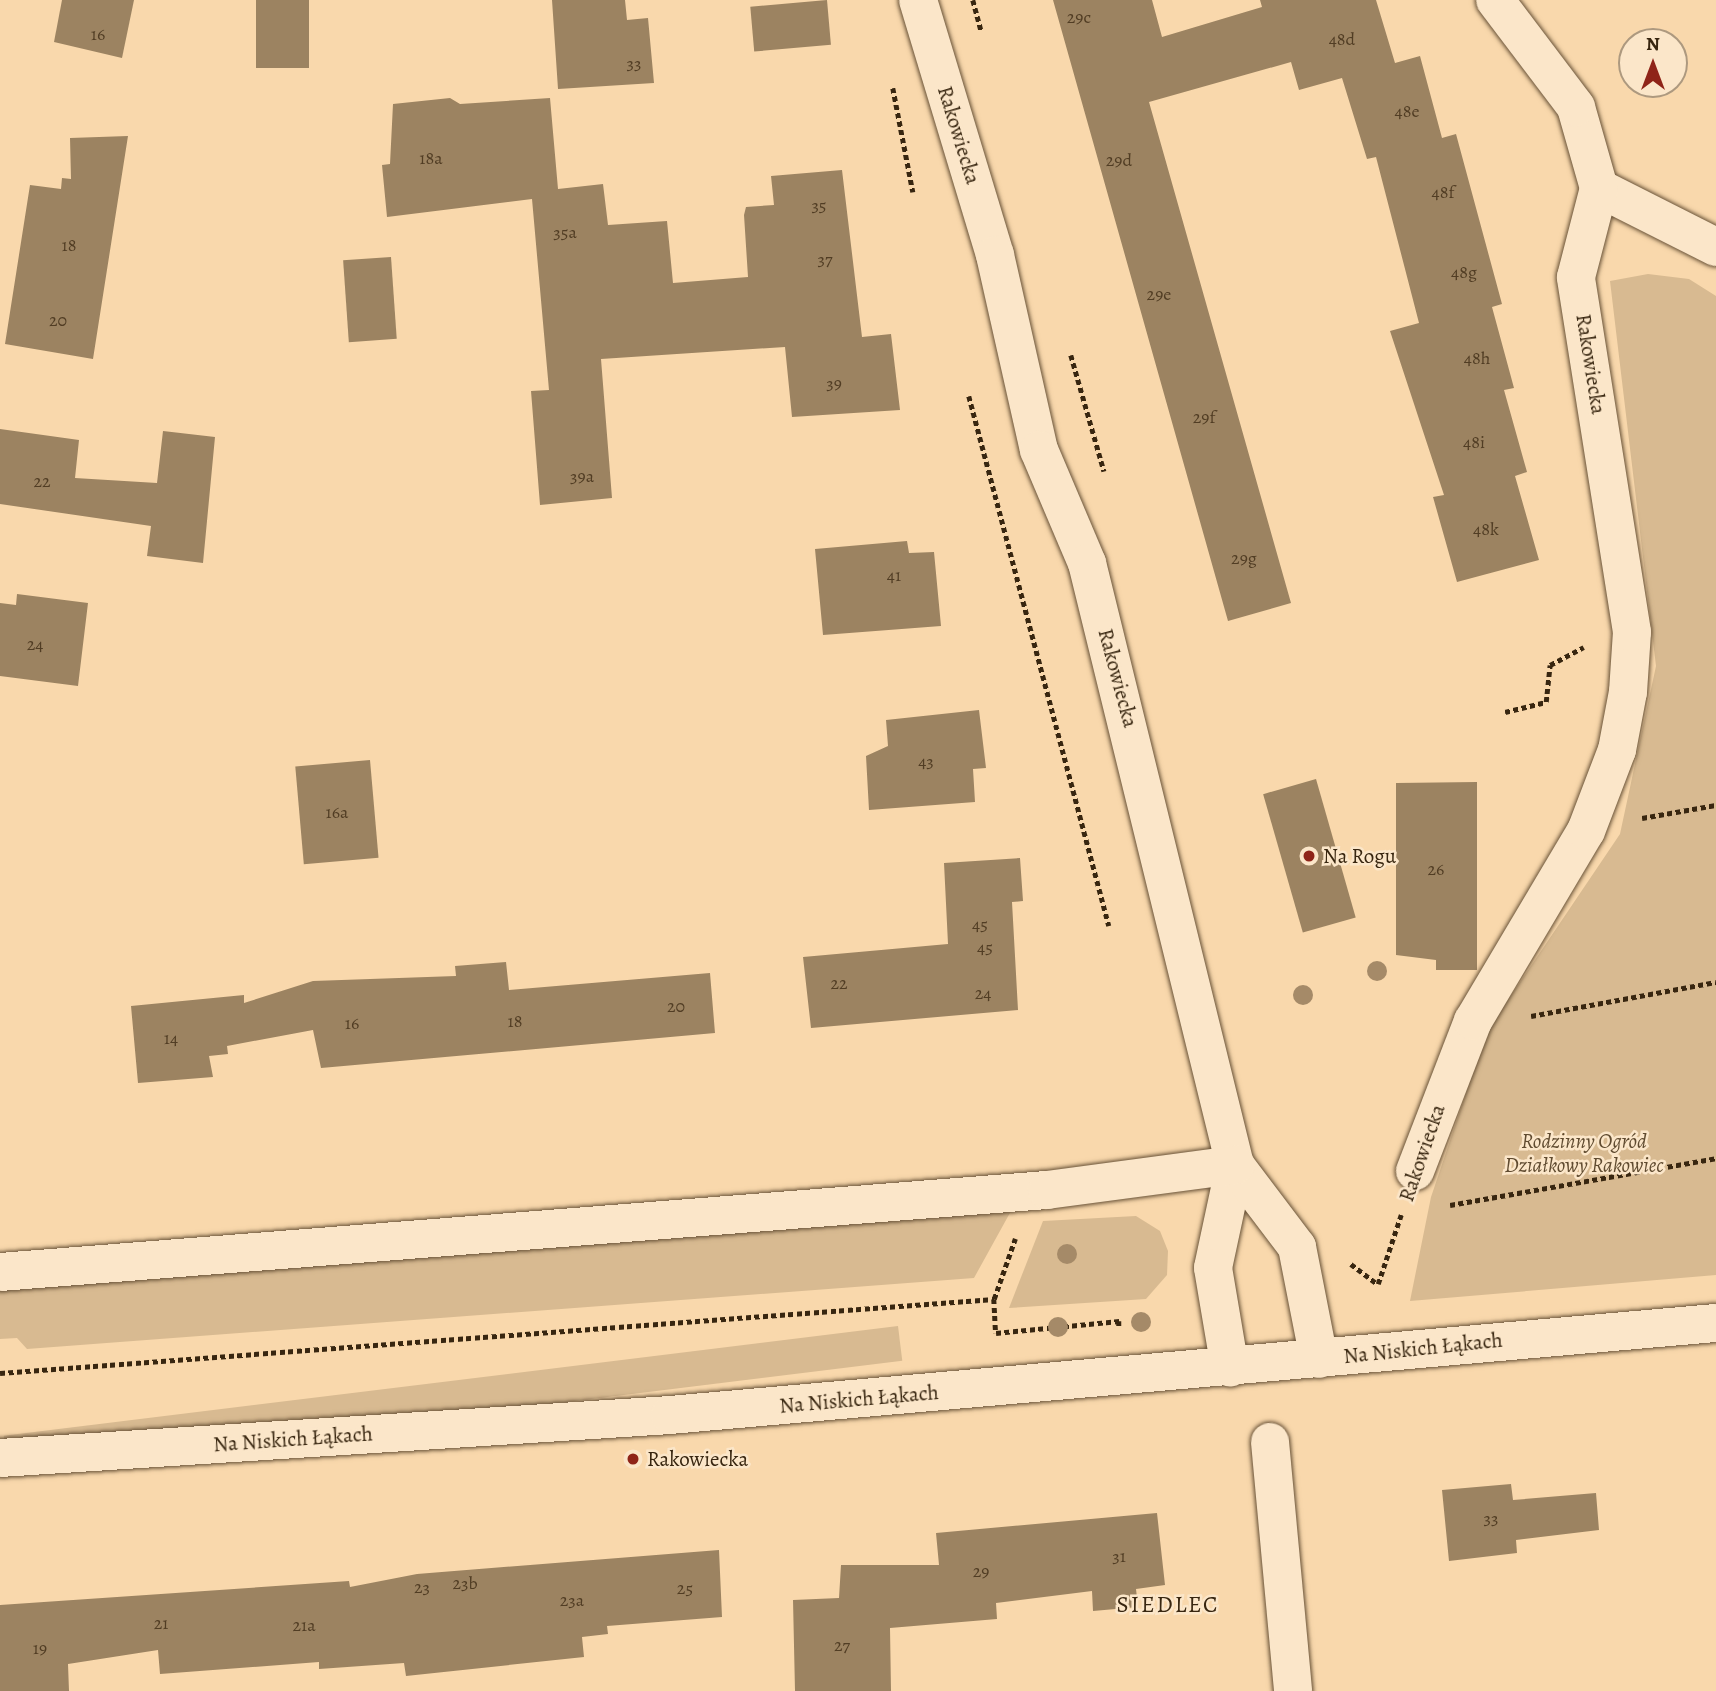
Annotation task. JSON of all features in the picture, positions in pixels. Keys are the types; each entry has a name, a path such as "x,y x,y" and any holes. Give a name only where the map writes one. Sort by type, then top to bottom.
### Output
{"street":[{"name":"Rakowiecka","path":"918,0 995,255 1039,450 1087,562 1139,754 1152,842 1235,1165 1213,1268 1230,1368"},
{"path":"1495,0 1576,107 1599,188 1716,247"},
{"name":"Rakowiecka","path":"1415,1171 1473,1021 1586,831 1617,750 1632,632 1576,277 1599,188"},
{"path":"0,1272 1024,1192 1235,1165 1297,1247 1319,1359"},
{"name":"Na Niskich Łąkach","path":"0,1458 656,1416 1230,1368 1716,1322"},
{"path":"1270,1442 1293,1691"}],"path":[{"path":"973,0 985,46"},
{"path":"890,99 913,192"},
{"path":"1068,347 1107,482"},
{"path":"969,396 1109,926"},
{"path":"1505,712 1546,702 1550,665 1632,632"},
{"path":"1586,831 1716,805"},
{"path":"1473,1021 1553,1014 1716,982"},
{"path":"1442,1207 1716,1158"},
{"name":"Rakowiecka","path":"1345,1256 1378,1284 1415,1171"},
{"path":"1024,1192 1026,1211 994,1299 996,1333 1119,1321"},
{"path":"1399,1220 1409,1216"},
{"path":"0,1373 994,1299"}],"green space":[{"name":"Rodzinny Ogród Działkowy Rakowiec","path":"1648,274 1689,279 1716,296 1716,1275 1410,1301 1431,1197 1487,1031 1620,834 1656,666 1610,281"},
{"path":"1011,1211 974,1278 27,1349 17,1338 0,1339 0,1290"},
{"path":"1136,1216 1160,1231 1168,1251 1167,1275 1146,1299 1009,1308 1043,1221"},
{"path":"898,1326 902,1361 8,1471 4,1436"}],"building":[{"path":"62,0 134,0 122,58 54,42"},
{"path":"256,0 309,0 309,68 256,68"},
{"path":"552,0 625,0 627,20 648,18 654,83 558,89"},
{"path":"827,0 831,45 754,52 750,7"},
{"path":"1053,0 1152,0 1162,37 1262,7 1260,0 1376,0 1395,63 1420,56 1442,138 1456,134 1502,304 1492,307 1514,388 1504,390 1527,472 1515,476 1539,560 1457,582 1433,497 1444,495 1390,331 1419,323 1376,157 1367,159 1342,78 1299,90 1291,62 1149,102 1291,603 1228,621"},
{"path":"450,98 460,104 550,98 558,189 603,184 608,225 667,221 673,283 748,277 744,215 746,207 774,205 771,176 842,170 862,337 891,334 900,410 792,417 785,347 601,359 612,498 540,505 531,391 549,390 532,199 387,217 382,165 390,164 393,104"},
{"path":"128,136 93,359 5,344 30,185 61,189 62,178 71,179 70,138"},
{"path":"391,257 397,339 349,342 343,260"},
{"path":"0,429 79,440 75,478 157,483 163,431 215,437 203,563 147,556 151,526 0,504"},
{"path":"907,541 909,553 934,552 941,626 823,635 815,549"},
{"path":"17,594 88,603 78,686 0,676 0,603 16,605"},
{"path":"979,710 986,768 973,769 975,802 869,810 866,756 888,746 886,720"},
{"path":"370,760 379,858 304,864 295,767"},
{"name":"Na Rogu","path":"1316,779 1356,917 1303,933 1263,794"},
{"path":"1477,782 1477,970 1436,970 1436,960 1396,955 1396,783"},
{"path":"1020,858 1023,901 1012,902 1018,1010 811,1028 803,957 948,944 944,863"},
{"path":"506,962 509,990 710,973 715,1033 321,1068 313,1030 227,1046 228,1054 209,1056 213,1077 138,1083 131,1006 244,995 244,1003 313,981 456,976 455,966"},
{"path":"1511,1484 1513,1500 1596,1493 1599,1530 1516,1540 1517,1553 1449,1561 1442,1490"},
{"path":"1157,1513 1165,1585 1136,1589 1138,1607 1093,1611 1092,1591 996,1603 997,1619 890,1628 891,1691 795,1691 793,1600 839,1598 841,1565 939,1565 936,1533"},
{"path":"719,1550 722,1617 607,1626 608,1634 582,1637 584,1657 406,1676 404,1663 319,1669 319,1662 160,1674 158,1650 68,1664 69,1691 0,1691 0,1605 349,1581 350,1587 417,1574"}],"place":[{"name":"Na Rogu","path":"1309,856"},
{"name":"Rakowiecka","path":"633,1459"}],"district":[{"name":"SIEDLEC","path":"1168,1605"}]}
